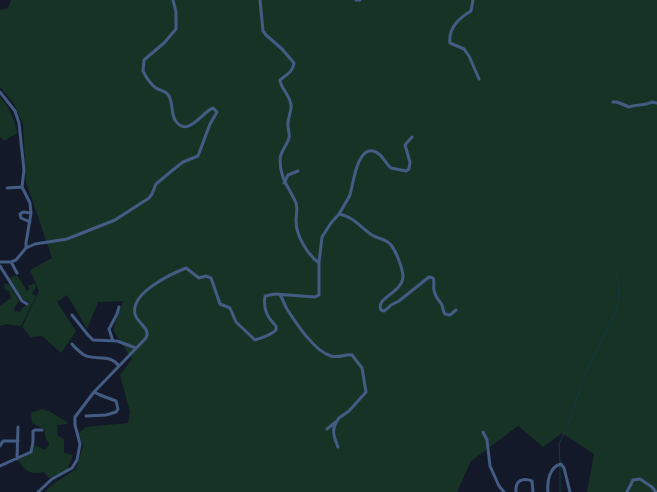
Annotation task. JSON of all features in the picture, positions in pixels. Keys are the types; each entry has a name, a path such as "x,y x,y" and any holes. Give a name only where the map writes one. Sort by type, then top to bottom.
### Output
{"street":[{"path":"26,248 40,243 67,239 115,220 149,198 156,184 183,162 198,156 210,124 217,112 213,108 209,109 195,123 188,126 183,126 175,121 168,94 155,87 143,71 144,60 164,43 176,29 176,12 173,0"},
{"path":"260,0 264,31 266,35 282,49 294,63 293,68 289,73 280,80 280,85 287,93 291,104 291,112 288,121 289,139 281,152 280,161 284,183 296,204 296,228 298,235 307,252 319,263"},
{"path":"473,0 471,10 456,22 450,32 450,43 464,49 469,56 479,79"},
{"path":"0,92 14,111 19,123 24,170 22,188 30,203 31,213 26,248 19,258 11,262 0,262"},
{"path":"612,102 617,102 629,107 634,105 646,105 652,102 657,104"},
{"path":"38,492 52,479 72,468 77,460 80,444 75,425 75,417 94,392 148,334 146,329 137,320 134,313 137,303 150,286 186,268 199,278 206,276 210,278 220,304 230,308 236,322 255,340 272,334 276,330 276,326 266,314 264,303 265,296 280,295 315,297 319,295 319,263 322,237 339,214 347,200 358,163 365,153 372,150 375,151 380,154 391,168 406,171 409,169 410,162 405,145 412,137"},
{"path":"284,183 288,175 298,171"},
{"path":"7,188 22,188"},
{"path":"30,222 21,218 20,214 23,212 31,213"},
{"path":"339,214 344,214 359,223 373,235 386,240 391,244 396,252 403,274 402,282 396,290 383,299 379,307 381,310 388,310 391,305 399,302 429,277 433,278 434,280 436,296 445,314 450,315 456,310"},
{"path":"11,262 17,273"},
{"path":"0,266 22,301 27,304"},
{"path":"280,295 302,331 318,348 325,354 332,356 341,357 352,355 362,368 366,392 349,411 327,429"},
{"path":"113,341 109,329 117,314 119,306"},
{"path":"72,315 88,335 94,340 113,341 136,348"},
{"path":"72,344 85,355 107,358 115,361 119,366"},
{"path":"86,416 106,415 116,412 118,409 116,401 94,392"},
{"path":"337,421 334,432 338,447"},
{"path":"17,460 18,427"},
{"path":"0,466 17,460 31,452 33,442 32,433 34,430 42,430"},
{"path":"483,432 487,440 490,466 499,486 504,492"},
{"path":"0,446 3,441 18,441"},
{"path":"548,492 547,484 552,470 561,464 564,468 570,492"},
{"path":"627,492 633,480 640,479 652,487 656,492"},
{"path":"516,492 515,487 518,482 522,480 530,480 532,481 533,492"}],"green space":[{"path":"11,0 657,0 657,492 587,492 594,454 562,433 543,447 518,426 471,461 457,492 45,492 53,484 76,469 83,446 79,433 86,427 128,423 130,412 120,375 132,359 113,330 123,301 98,302 87,329 67,295 57,302 76,331 61,353 42,336 31,337 22,327 39,291 30,270 52,258 26,182 23,124 14,104 0,87 0,10 8,8"},
{"path":"0,97 11,114 17,133 4,141 0,137"},
{"path":"17,275 27,291 30,289 28,286 35,283 36,288 32,294 36,296 21,326 6,324 0,326 0,306 11,298 9,291 5,290 4,284 9,284 19,301 14,308 15,311 20,312 24,306 28,305 29,302 22,299 9,278"},
{"path":"42,409 49,411 67,422 67,424 57,425 58,436 64,439 64,453 73,455 67,470 49,478 44,472 35,473 28,471 18,460 32,453 35,445 45,450 48,447 49,443 46,439 44,429 32,423 31,413"}],"waterway":[{"path":"560,463 559,443 568,426 583,379 616,310 619,294 617,274"},
{"path":"560,466 560,492"}]}
